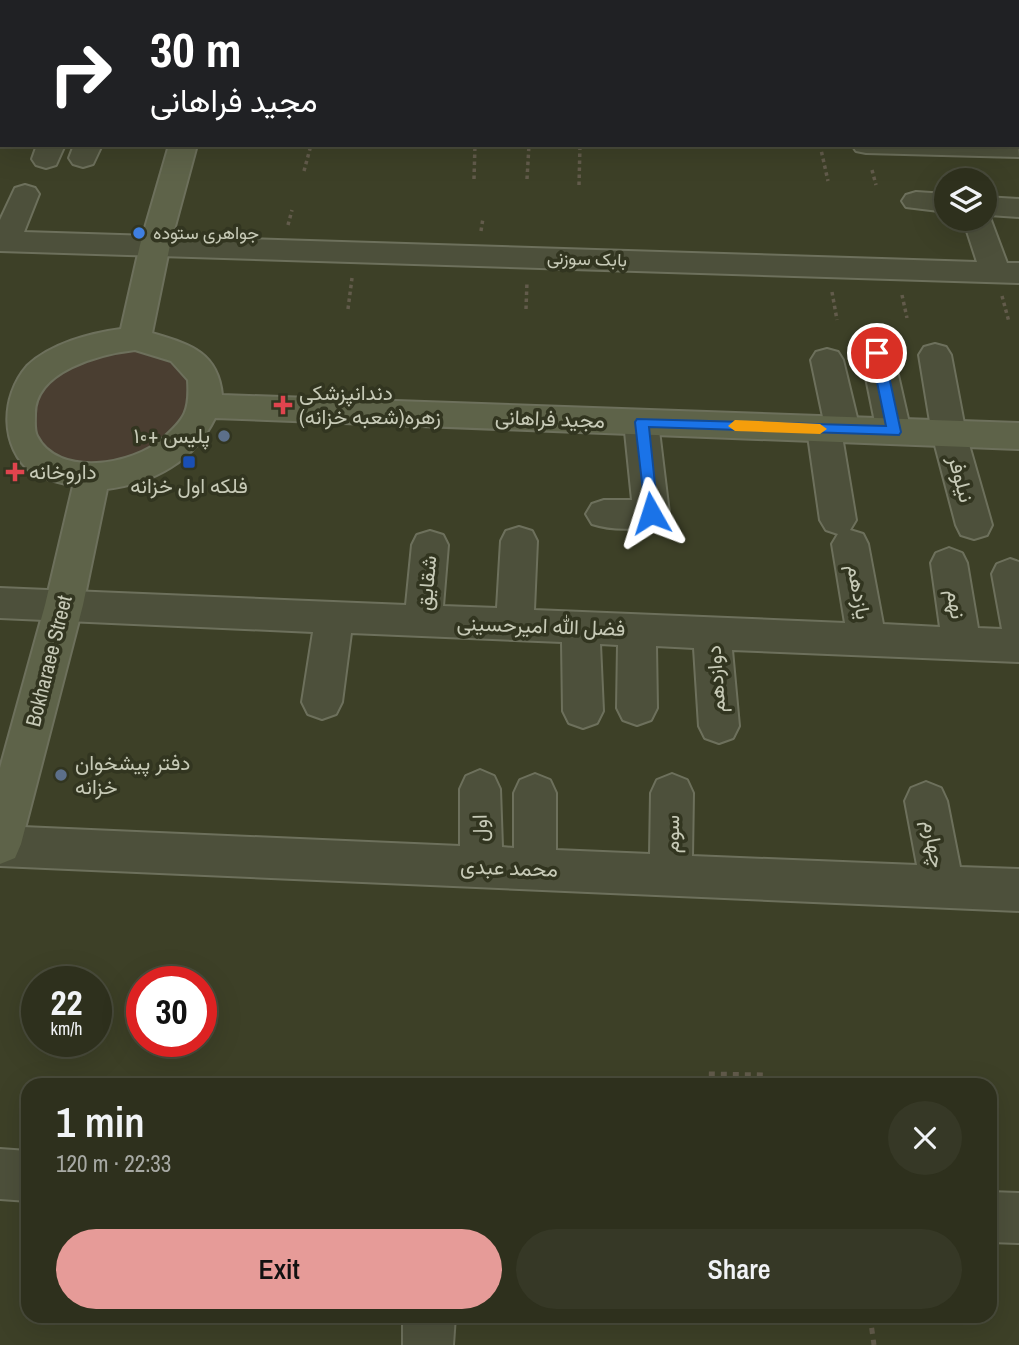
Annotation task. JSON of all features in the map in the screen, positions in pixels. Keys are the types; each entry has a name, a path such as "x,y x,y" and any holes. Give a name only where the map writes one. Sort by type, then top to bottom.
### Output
{"main road":[{"path":"135,340 155,246 182,147"},
{"path":"135,340 157,342 176,349 202,373 208,389 207,406 200,424 187,441 168,456 145,467 119,474 93,476 56,470 29,451 21,439 18,411 11,397 59,359 96,344 135,340"},
{"name":"مجید فراهانی","path":"207,406 1019,436"},
{"name":"Bokharaee Street","path":"0,845 64,605 93,476"}],"street":[{"path":"880,147 957,158 1019,149"},
{"path":"3,241 25,194"},
{"path":"916,201 934,202"},
{"path":"997,206 1019,208"},
{"path":"984,231 1007,272"},
{"name":"بابک سوزنی","path":"3,241 1007,272"},
{"path":"877,353 894,432"},
{"path":"936,355 949,434"},
{"name":"یازدهم","path":"827,360 844,532 867,640"},
{"path":"604,514 651,513 641,422"},
{"name":"نیلوفر","path":"949,434 974,525"},
{"path":"514,625 519,541"},
{"name":"شقایق","path":"423,621 430,545"},
{"name":"نهم","path":"949,563 962,644"},
{"path":"1010,574 1019,625"},
{"name":"فضل الله امیرحسینی","path":"0,603 1019,646"},
{"path":"322,702 334,617"},
{"path":"580,628 583,711"},
{"path":"637,630 637,708"},
{"name":"دوازدهم","path":"712,633 719,726"},
{"name":"اول","path":"480,789 481,867"},
{"path":"534,793 535,869"},
{"name":"سوم","path":"671,874 672,793"},
{"name":"چهارم","path":"926,801 942,886"},
{"name":"محمد عبدی","path":"0,845 1019,890"},
{"path":"0,1174 21,1176"},
{"path":"997,1217 1019,1218"}],"path":[{"path":"304,171 310,147"},
{"path":"474,179 475,147"},
{"path":"527,179 529,147"},
{"path":"579,185 580,147"},
{"path":"820,147 828,181"},
{"path":"709,1078 708,1074 764,1076"},
{"path":"871,1323 874,1345"}],"shaded area":[{"path":"142,349 179,368 188,381 192,394 182,423 169,437 147,453 99,464 67,462 41,447 33,437 33,398 46,379 91,353"}],"slow traffic":[{"path":"735,426 820,429"}],"place":[{"name":"جواهری ستوده","path":"139,233"},
{"name":"دندانپزشکی زهره(شعبه خزانه)","path":"283,405"},
{"name":"پلیس +۱۰","path":"224,436"},
{"name":"فلکه اول خزانه","path":"189,462"},
{"name":"داروخانه","path":"15,472"},
{"name":"دفتر پیشخوان خزانه","path":"61,775"}],"route":[{"path":"651,513 641,422 894,432 877,353"}]}
